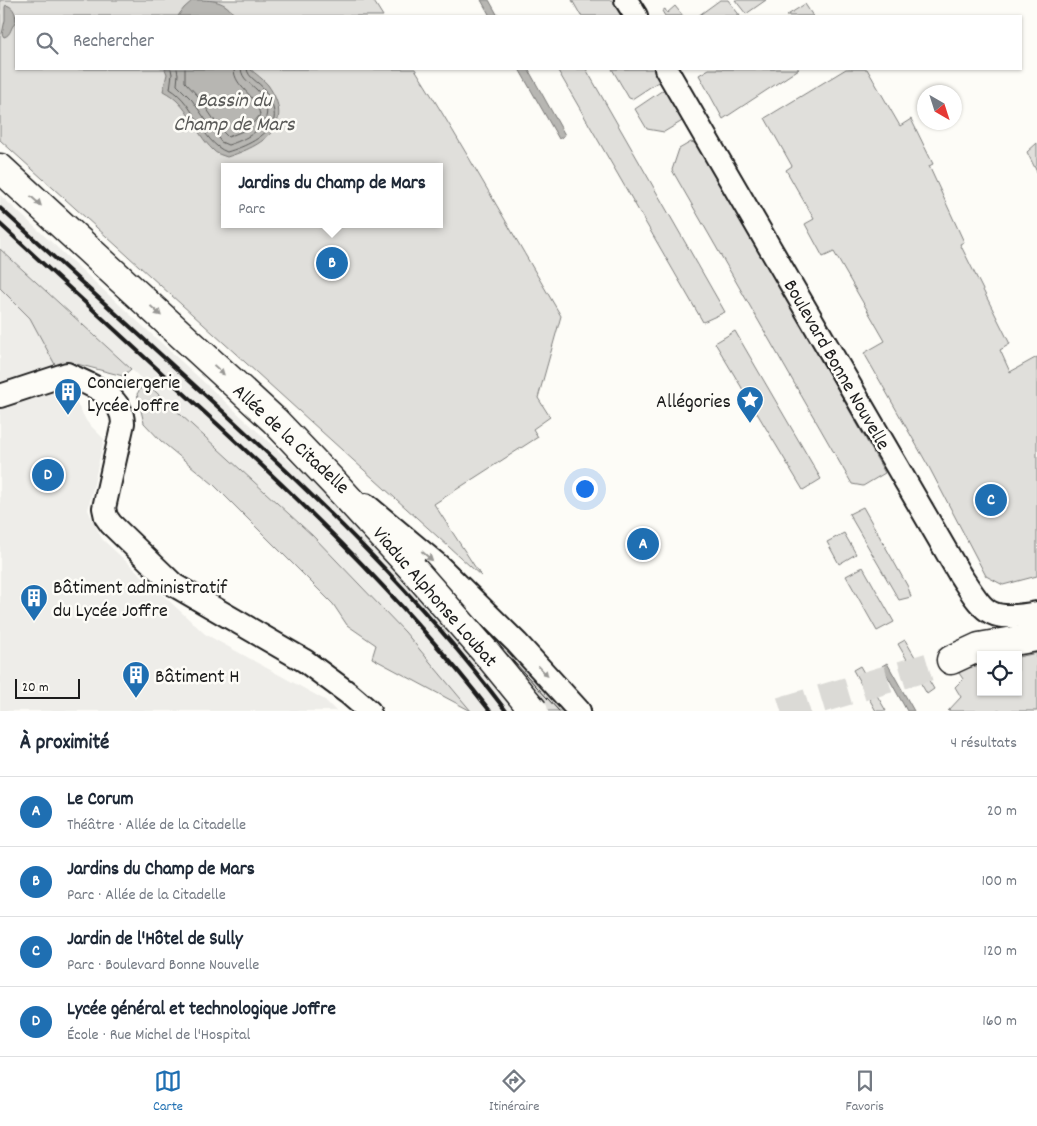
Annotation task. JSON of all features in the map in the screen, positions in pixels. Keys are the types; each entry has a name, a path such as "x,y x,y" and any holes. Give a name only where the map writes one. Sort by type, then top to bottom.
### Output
{"street":[{"path":"626,0 635,15"},
{"name":"Boulevard Bonne Nouvelle","path":"667,70 978,603 995,615 1018,617 1037,613"},
{"name":"Allée de la Citadelle","path":"0,168 275,422 334,483 377,513 439,566 517,643 579,711"},
{"path":"0,396 67,374 100,390 111,398 118,405 122,414 123,424 104,508 106,517 174,585 305,662 348,693 369,711"},
{"name":"Viaduc Alphonse Loubat","path":"334,483 413,569 534,711"},
{"path":"951,660 980,647 1037,637"}],"shaded area":[{"path":"0,0 373,0 382,15 15,15 15,70 416,70 561,316 538,398 550,417 533,429 538,437 434,504 481,576 0,140"},
{"path":"572,0 615,0 624,15 580,15"},
{"path":"720,0 728,0 739,15 699,15"},
{"path":"735,0 766,0 746,14"},
{"path":"805,4 812,15 788,15"},
{"path":"675,6 682,15 664,15 662,11 665,9 667,13"},
{"path":"558,70 587,70 725,312 703,322"},
{"path":"613,70 656,70 661,80 632,99 629,98"},
{"path":"707,70 797,70 723,119 699,75"},
{"path":"844,70 868,70 900,126 911,119 933,164 929,166 964,242 960,244 1010,344 1000,350 1010,372 1037,357 1037,576 1003,585 986,576 930,469 864,353 885,341 834,252 823,257 805,224 814,219 786,170 792,166 765,118"},
{"path":"666,88 684,120 664,132 647,129 635,109"},
{"path":"691,142 698,144 885,473 863,486 852,484 672,170 679,149"},
{"path":"1037,143 1037,172 1027,152"},
{"path":"0,195 341,508 434,606 520,711 471,711 405,632 313,536 0,249"},
{"path":"0,249 131,369 123,376 77,364 59,372 30,318 0,288"},
{"path":"0,288 30,318 87,422 104,439 88,510 102,539 205,634 325,700 336,711 0,711"},
{"path":"735,331 821,479 803,490 715,343"},
{"path":"145,382 313,536 405,632 471,711 372,658 376,645 347,625 333,604 213,484 161,441 144,423 137,394"},
{"path":"863,507 908,587 911,597 899,600 849,514"},
{"path":"844,533 856,554 839,564 827,542"},
{"path":"863,567 894,622 877,631 846,576"},
{"path":"494,635 563,711 537,711 484,646"},
{"path":"905,640 934,689 927,694 898,644"},
{"path":"1037,653 1037,711 948,711 961,697 955,687 963,679 957,670 977,666 977,696 1022,696 1022,656"},
{"path":"860,666 886,711 876,711 853,670"}],"water":[{"path":"193,0 207,0 223,4 234,15 179,15"},
{"path":"481,0 489,0 497,15 489,15"},
{"path":"6,5 9,6 13,10 15,24 7,36 4,37 2,34"},
{"name":"Bassin du Champ de Mars","path":"165,70 251,70 268,85 276,99 279,112 277,123 272,132 252,147 227,157 217,153 206,143 179,103 163,91 167,74"},
{"path":"520,70 529,70 565,135 559,139"},
{"path":"887,663 914,711 907,711 882,666"}],"tunnel":[{"path":"781,711 951,660"}],"tram line":[{"path":"417,565 492,638 559,711"},
{"path":"410,571 487,646 545,711"}],"railway":[{"path":"0,208 244,431 324,507 437,626 506,711"},
{"path":"0,224 301,503 380,583 455,667 490,711"}],"place":[{"name":"Jardins du Champ de Mars","path":"332,263"},
{"name":"Conciergerie Lycée Joffre","path":"68,416"},
{"name":"Allégories","path":"750,424"},
{"name":"Lycée général et technologique Joffre","path":"48,475"},
{"name":"Jardin de l'Hôtel de Sully","path":"991,500"},
{"name":"Le Corum","path":"643,544"},
{"name":"Bâtiment administratif du Lycée Joffre","path":"34,622"},
{"name":"Bâtiment H","path":"136,699"}]}
